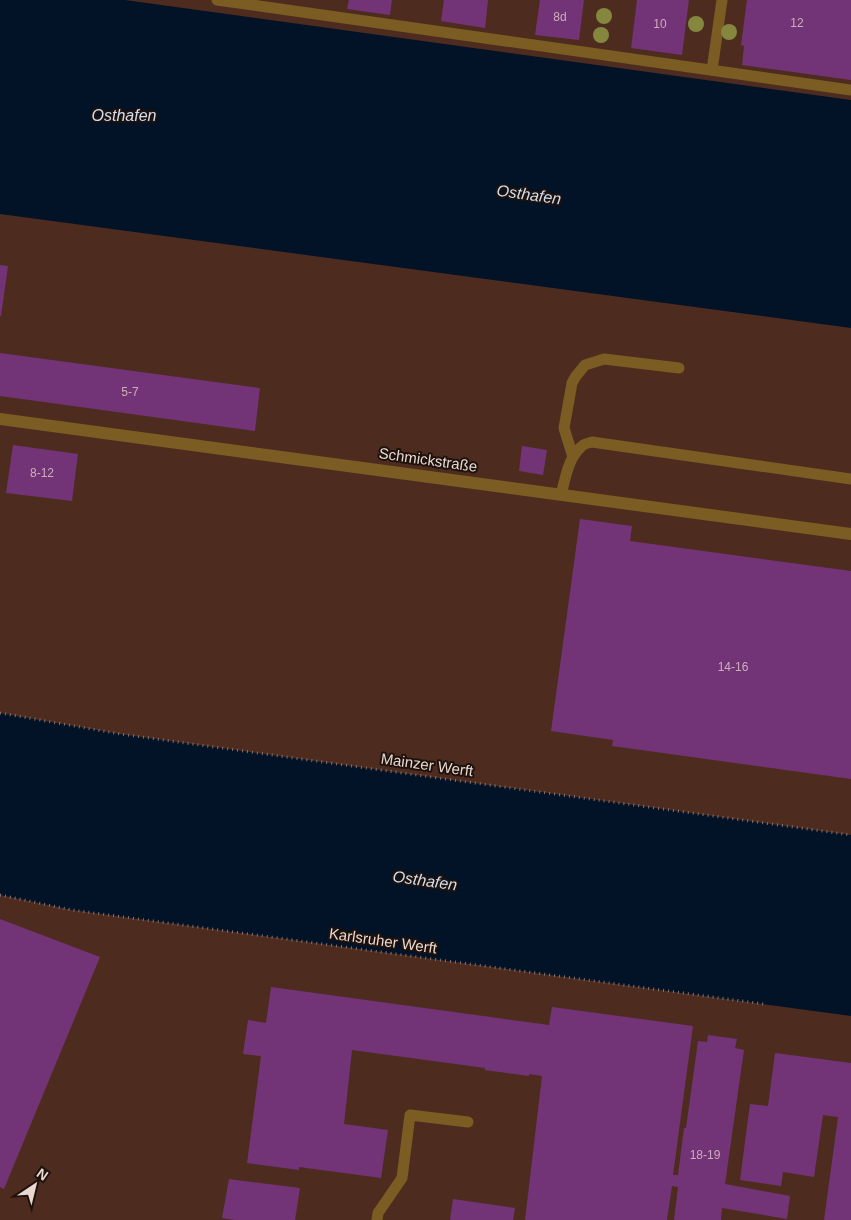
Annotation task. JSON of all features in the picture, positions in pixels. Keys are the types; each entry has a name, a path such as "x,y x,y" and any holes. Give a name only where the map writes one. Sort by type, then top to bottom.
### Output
{"street":[{"name":"Schmickstraße","path":"0,419 851,534"}],"lane":[{"path":"217,0 851,90"},
{"path":"712,70 722,0"},
{"path":"574,457 564,428 572,383 585,365 604,359 679,368"},
{"path":"561,495 574,457 581,446 592,442 851,479"},
{"path":"377,1220 378,1213 402,1178 410,1115 468,1122"}],"path":[{"name":"Mainzer Werft","path":"0,713 120,734 851,834"},
{"name":"Karlsruher Werft","path":"0,895 72,910 764,1004"}],"shaded area":[{"name":"Osthafen","path":"0,0 851,0 851,1220 0,1220"}],"water":[{"name":"Osthafen","path":"0,0 125,0 851,100 851,328 0,214"},
{"name":"Osthafen","path":"0,713 120,734 851,835 851,1016 72,910 0,895"}],"building":[{"path":"349,0 392,0 390,15 347,9"},
{"path":"444,0 488,0 485,28 441,21"},
{"path":"540,0 584,0 579,40 535,35"},
{"path":"637,0 689,0 682,55 631,48"},
{"path":"747,0 851,0 851,80 742,65 744,46 741,45"},
{"path":"0,265 8,266 1,316 0,316"},
{"path":"0,353 260,388 255,431 0,396"},
{"path":"13,445 78,454 72,501 6,493"},
{"path":"522,446 547,450 543,475 519,471"},
{"path":"580,519 632,526 630,541 851,571 851,779 612,746 613,740 551,731"},
{"path":"0,919 100,957 4,1189 0,1187"},
{"path":"271,987 549,1025 552,1007 693,1026 673,1175 678,1175 698,1041 707,1042 708,1035 737,1039 735,1048 744,1050 725,1184 790,1196 787,1219 722,1208 721,1220 674,1220 678,1187 672,1186 667,1220 525,1220 542,1076 485,1070 485,1068 352,1050 344,1124 388,1130 381,1178 299,1167 299,1170 247,1163 261,1056 243,1054 248,1020 266,1023"},
{"path":"775,1053 851,1063 851,1220 824,1220 838,1117 823,1115 814,1177 783,1172 781,1186 740,1180 750,1104 768,1106"},
{"path":"229,1179 300,1188 295,1220 235,1220 222,1218"},
{"path":"453,1199 515,1208 513,1220 450,1220"}]}
